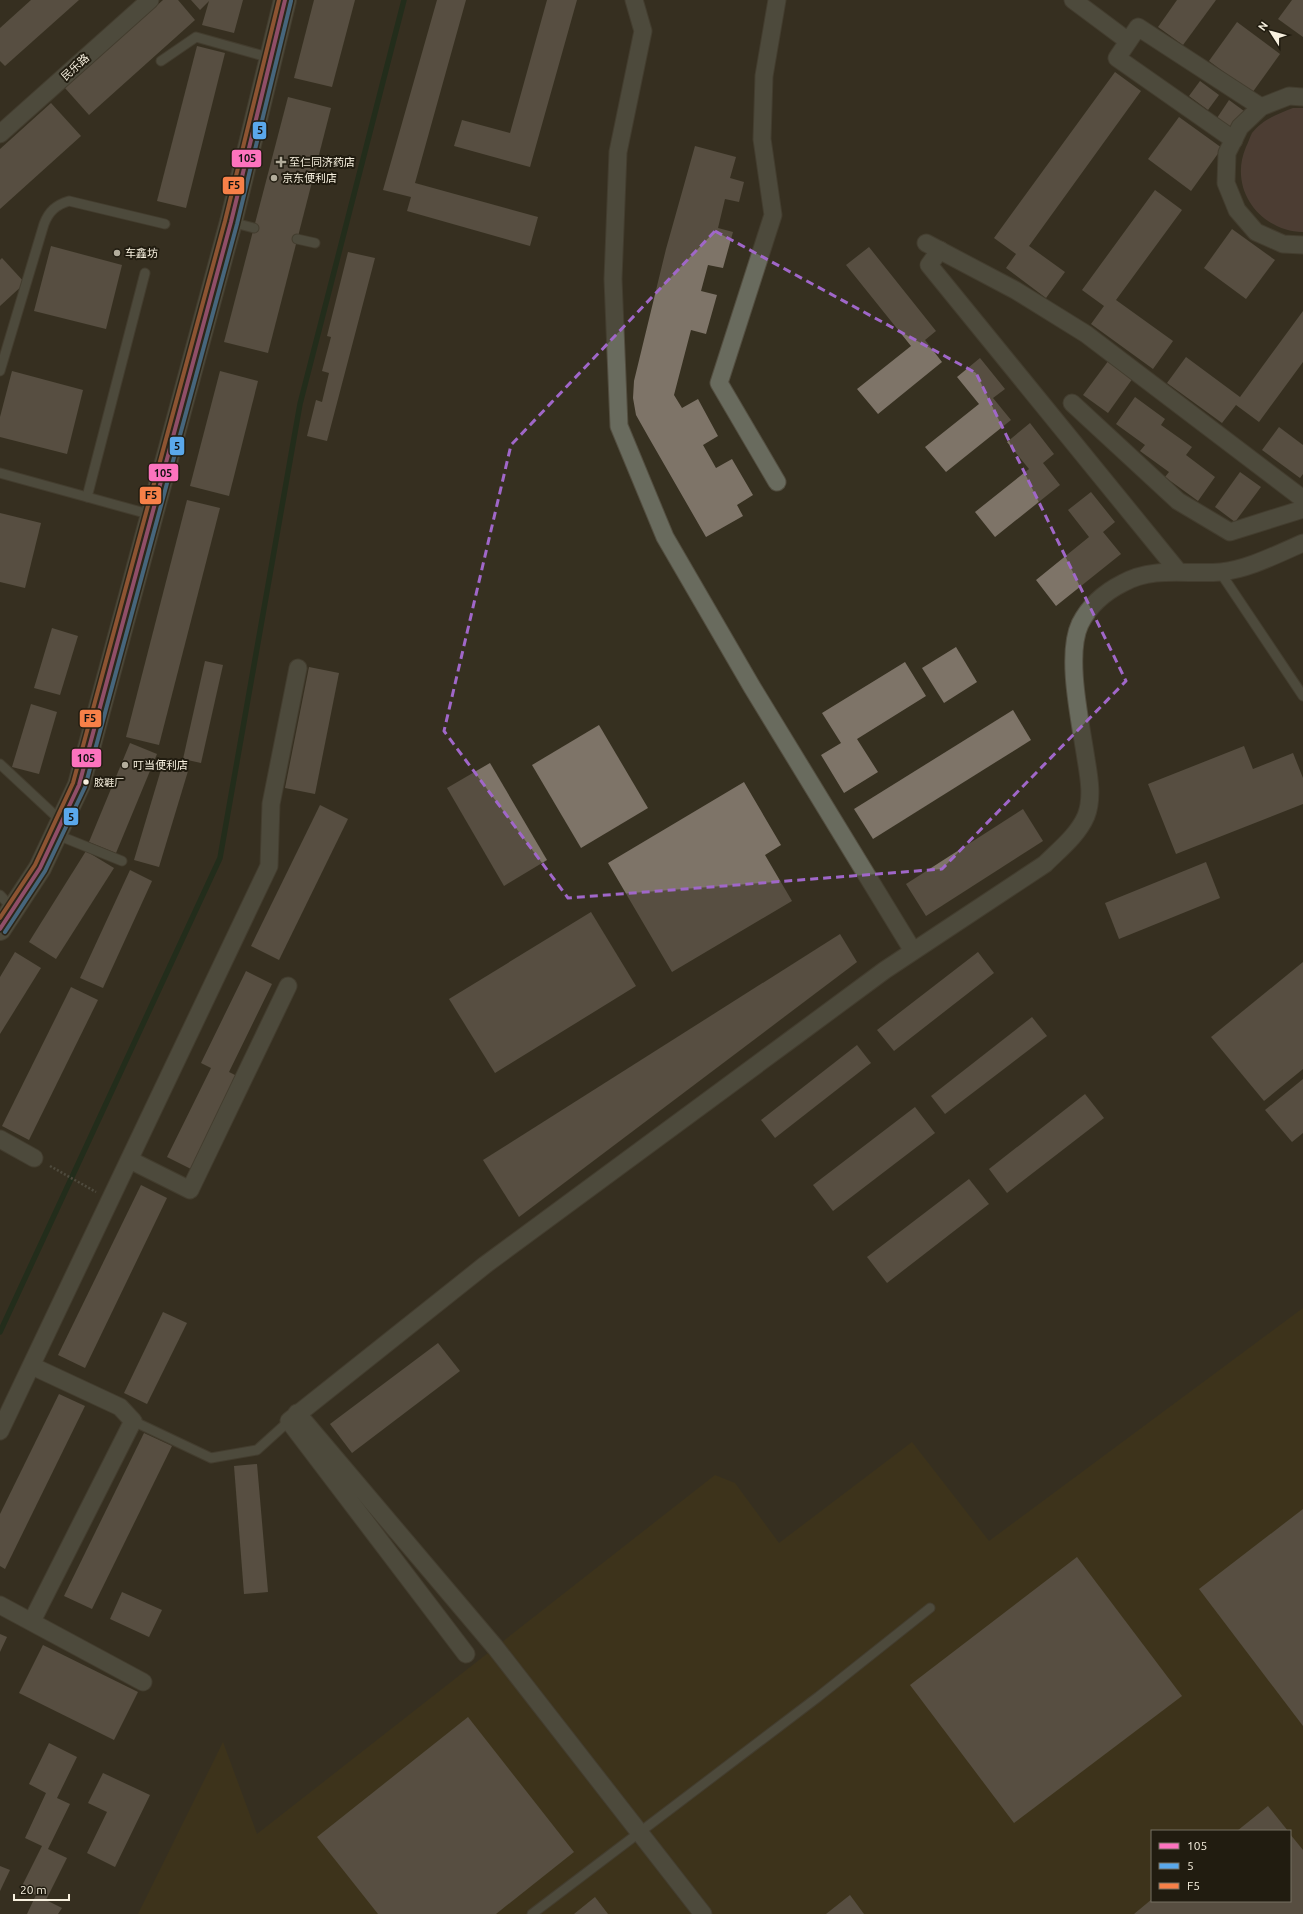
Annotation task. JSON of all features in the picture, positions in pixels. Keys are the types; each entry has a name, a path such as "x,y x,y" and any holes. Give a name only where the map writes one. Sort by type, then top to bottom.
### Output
{"main road":[{"path":"0,929 6,902 40,868 79,785 231,222 285,0"}],"street":[{"name":"民乐路","path":"0,134 150,0"},
{"path":"634,0 643,31 618,152 613,279 619,426 665,537 752,687 914,951"},
{"path":"777,0 764,76 762,139 773,215 719,383 777,482"},
{"path":"1072,0 1128,40"},
{"path":"1234,140 1117,58 1138,27 1261,106"},
{"path":"1303,97 1289,96 1261,106 1240,127 1227,153 1226,183 1236,210 1256,232 1283,244 1303,244"},
{"path":"1178,571 929,264 933,246 1016,290 1086,334 1303,499"},
{"path":"1072,403 1178,501 1230,532 1303,509"},
{"path":"293,1417 485,1265 828,1012 914,951 1044,864 1064,846 1086,816 1090,799 1090,781 1074,674 1075,648 1080,625 1091,607 1107,592 1124,582 1152,572 1220,572 1241,569 1303,543"},
{"path":"0,1431 269,866 271,804 298,668"},
{"path":"130,1160 190,1190 288,986"},
{"path":"0,1139 34,1158"},
{"path":"32,1366 120,1407 133,1420 32,1621"},
{"path":"293,1417 466,1654"},
{"path":"293,1417 495,1647 703,1914"},
{"path":"0,1605 143,1682"}],"lane":[{"path":"161,61 196,37 271,58"},
{"path":"0,370 44,224 47,216 57,205 69,201 165,224"},
{"path":"231,222 254,228"},
{"path":"297,239 315,243"},
{"path":"87,497 145,273"},
{"path":"0,473 152,515"},
{"path":"1220,572 1303,696"},
{"path":"0,764 58,828 122,861"},
{"path":"133,1420 211,1458 257,1450 293,1417"},
{"path":"532,1914 639,1831 818,1697 930,1608"}],"path":[{"path":"34,1158 83,1185"}],"highlighted area":[{"path":"715,231 976,373 1126,681 942,869 568,898 444,731 511,445"}],"shaded area":[{"path":"1293,108 1303,108 1303,232 1287,230 1273,224 1261,216 1252,205 1245,192 1241,178 1242,163 1246,147 1252,133 1261,124 1276,115"},
{"path":"1303,1308 1303,1914 138,1914 223,1742 257,1834 715,1475 735,1483 779,1543 912,1442 989,1541"}],"building":[{"path":"31,0 79,0 5,66 0,61 0,28"},
{"path":"163,0 178,0 195,20 89,115 65,88"},
{"path":"191,0 243,0 234,33 202,25 209,1 200,10"},
{"path":"314,0 355,0 332,87 294,78"},
{"path":"437,0 466,0 415,183 538,217 530,246 407,211 411,197 383,190"},
{"path":"547,0 577,0 530,167 454,146 462,120 510,133"},
{"path":"1177,0 1216,0 1183,45 1158,27"},
{"path":"1292,0 1303,0 1303,37 1278,19"},
{"path":"1237,22 1280,54 1252,93 1209,61"},
{"path":"197,46 225,53 186,208 157,201"},
{"path":"1115,72 1141,91 1029,246 1065,272 1046,298 1006,268 1016,254 994,238"},
{"path":"1200,81 1219,95 1208,110 1189,96"},
{"path":"288,97 331,108 268,353 224,342"},
{"path":"1229,100 1244,111 1231,128 1217,118"},
{"path":"51,103 81,136 0,209 0,149"},
{"path":"1179,117 1222,148 1191,191 1148,159"},
{"path":"695,146 736,157 730,178 744,182 739,202 725,199 718,228 733,232 723,268 708,265 701,291 717,295 706,334 691,330 674,395 682,408 698,399 718,436 703,445 716,468 732,459 753,495 737,505 743,516 706,537 636,415 633,398 634,381 666,249"},
{"path":"1155,190 1182,210 1116,300 1173,341 1153,369 1091,324 1104,306 1082,290"},
{"path":"1232,229 1275,260 1246,299 1204,268"},
{"path":"51,246 122,265 106,329 34,311"},
{"path":"869,247 936,331 925,340 942,362 878,414 857,389 911,346 846,265"},
{"path":"348,252 375,258 327,441 307,436 316,400 322,402 329,373 322,371 331,337 327,336"},
{"path":"2,258 25,283 0,306 0,260"},
{"path":"1303,311 1303,362 1259,422 1236,405 1222,423 1167,383 1186,357 1240,397"},
{"path":"980,358 1005,389 993,398 1011,420 946,472 925,447 979,404 957,377"},
{"path":"1109,360 1133,378 1108,413 1083,395"},
{"path":"12,371 83,390 67,454 0,437 0,417"},
{"path":"220,371 258,381 229,496 190,486"},
{"path":"1135,397 1165,419 1161,425 1192,447 1186,455 1215,477 1198,501 1165,477 1169,472 1140,451 1145,445 1116,424"},
{"path":"1030,423 1054,454 1043,463 1060,485 995,537 975,512 1029,469 1007,442"},
{"path":"1279,427 1303,445 1303,474 1300,478 1262,450"},
{"path":"1240,472 1261,487 1235,522 1215,507"},
{"path":"1091,492 1115,522 1103,532 1121,554 1056,606 1036,580 1089,537 1068,510"},
{"path":"187,500 220,508 159,745 126,737"},
{"path":"0,513 41,523 25,588 0,582"},
{"path":"52,628 78,636 60,695 34,688"},
{"path":"956,647 977,682 944,703 922,668"},
{"path":"205,661 223,665 201,763 183,759"},
{"path":"905,662 926,696 857,739 878,772 844,793 821,755 841,743 822,713"},
{"path":"309,667 339,673 315,794 285,788"},
{"path":"31,704 57,712 39,774 12,767"},
{"path":"1013,710 1031,740 873,839 854,809"},
{"path":"599,725 648,808 581,848 532,765"},
{"path":"130,743 157,754 116,853 89,842"},
{"path":"1244,746 1253,769 1293,753 1303,778 1303,804 1176,854 1148,784"},
{"path":"163,763 188,771 159,867 134,860"},
{"path":"490,763 547,860 504,886 447,788"},
{"path":"744,782 781,845 765,855 792,901 672,972 608,863"},
{"path":"320,805 348,819 279,960 251,946"},
{"path":"1023,809 1043,841 926,916 906,884"},
{"path":"86,851 114,868 56,959 29,942"},
{"path":"1206,862 1220,898 1119,939 1105,903"},
{"path":"130,870 152,881 103,988 80,978"},
{"path":"591,912 636,986 495,1073 449,999"},
{"path":"840,934 857,962 519,1217 483,1160"},
{"path":"15,952 41,968 0,1034 0,977"},
{"path":"978,952 994,973 894,1051 877,1030"},
{"path":"1303,962 1303,1069 1264,1101 1211,1037"},
{"path":"246,971 272,984 229,1072 237,1076 191,1169 167,1157 211,1068 201,1063"},
{"path":"71,987 98,1000 29,1140 2,1126"},
{"path":"1032,1017 1047,1036 945,1114 931,1096"},
{"path":"857,1045 871,1063 775,1138 761,1120"},
{"path":"1303,1079 1303,1133 1292,1142 1265,1110"},
{"path":"1085,1094 1104,1118 1007,1193 989,1169"},
{"path":"915,1107 935,1133 833,1211 813,1185"},
{"path":"969,1179 989,1204 887,1283 867,1257"},
{"path":"141,1185 167,1198 85,1368 58,1355"},
{"path":"163,1312 187,1323 147,1404 124,1393"},
{"path":"438,1343 460,1371 352,1453 330,1424"},
{"path":"59,1394 85,1406 5,1569 0,1566 0,1514"},
{"path":"144,1433 172,1446 92,1609 64,1596"},
{"path":"257,1464 268,1592 244,1594 234,1466"},
{"path":"1303,1509 1303,1726 1199,1589"},
{"path":"1077,1557 1182,1696 1014,1823 910,1685"},
{"path":"122,1592 162,1610 149,1637 110,1619"},
{"path":"0,1634 7,1637 0,1652"},
{"path":"43,1645 138,1692 114,1740 19,1693"},
{"path":"468,1717 574,1852 496,1914 378,1914 317,1837"},
{"path":"49,1743 77,1757 57,1798 70,1804 48,1849 67,1858 46,1900 62,1908 58,1914 27,1914 36,1895 21,1888 42,1846 25,1838 46,1793 29,1784"},
{"path":"103,1773 150,1795 115,1867 87,1853 107,1812 88,1803"},
{"path":"1268,1806 1287,1830 1238,1830"},
{"path":"1291,1835 1303,1850 1303,1914 1134,1914 1151,1900 1151,1902 1291,1902"},
{"path":"0,1866 10,1870 0,1891"},
{"path":"850,1895 864,1914 826,1914"},
{"path":"595,1897 608,1914 574,1914"}],"waterway":[{"path":"0,1332 220,858 300,404 404,0"}],"transit line":[{"name":"F5","path":"0,918 35,865 73,783 225,221 279,0"},
{"name":"105","path":"0,929 40,868 79,785 231,222 285,0"},
{"name":"5","path":"5,932 45,871 85,787 237,224 291,1"}],"place":[{"name":"至仁同济药店","path":"281,162"},
{"name":"京东便利店","path":"274,178"},
{"name":"车鑫坊","path":"117,253"},
{"name":"叮当便利店","path":"125,765"},
{"name":"胶鞋厂","path":"86,782"}]}
